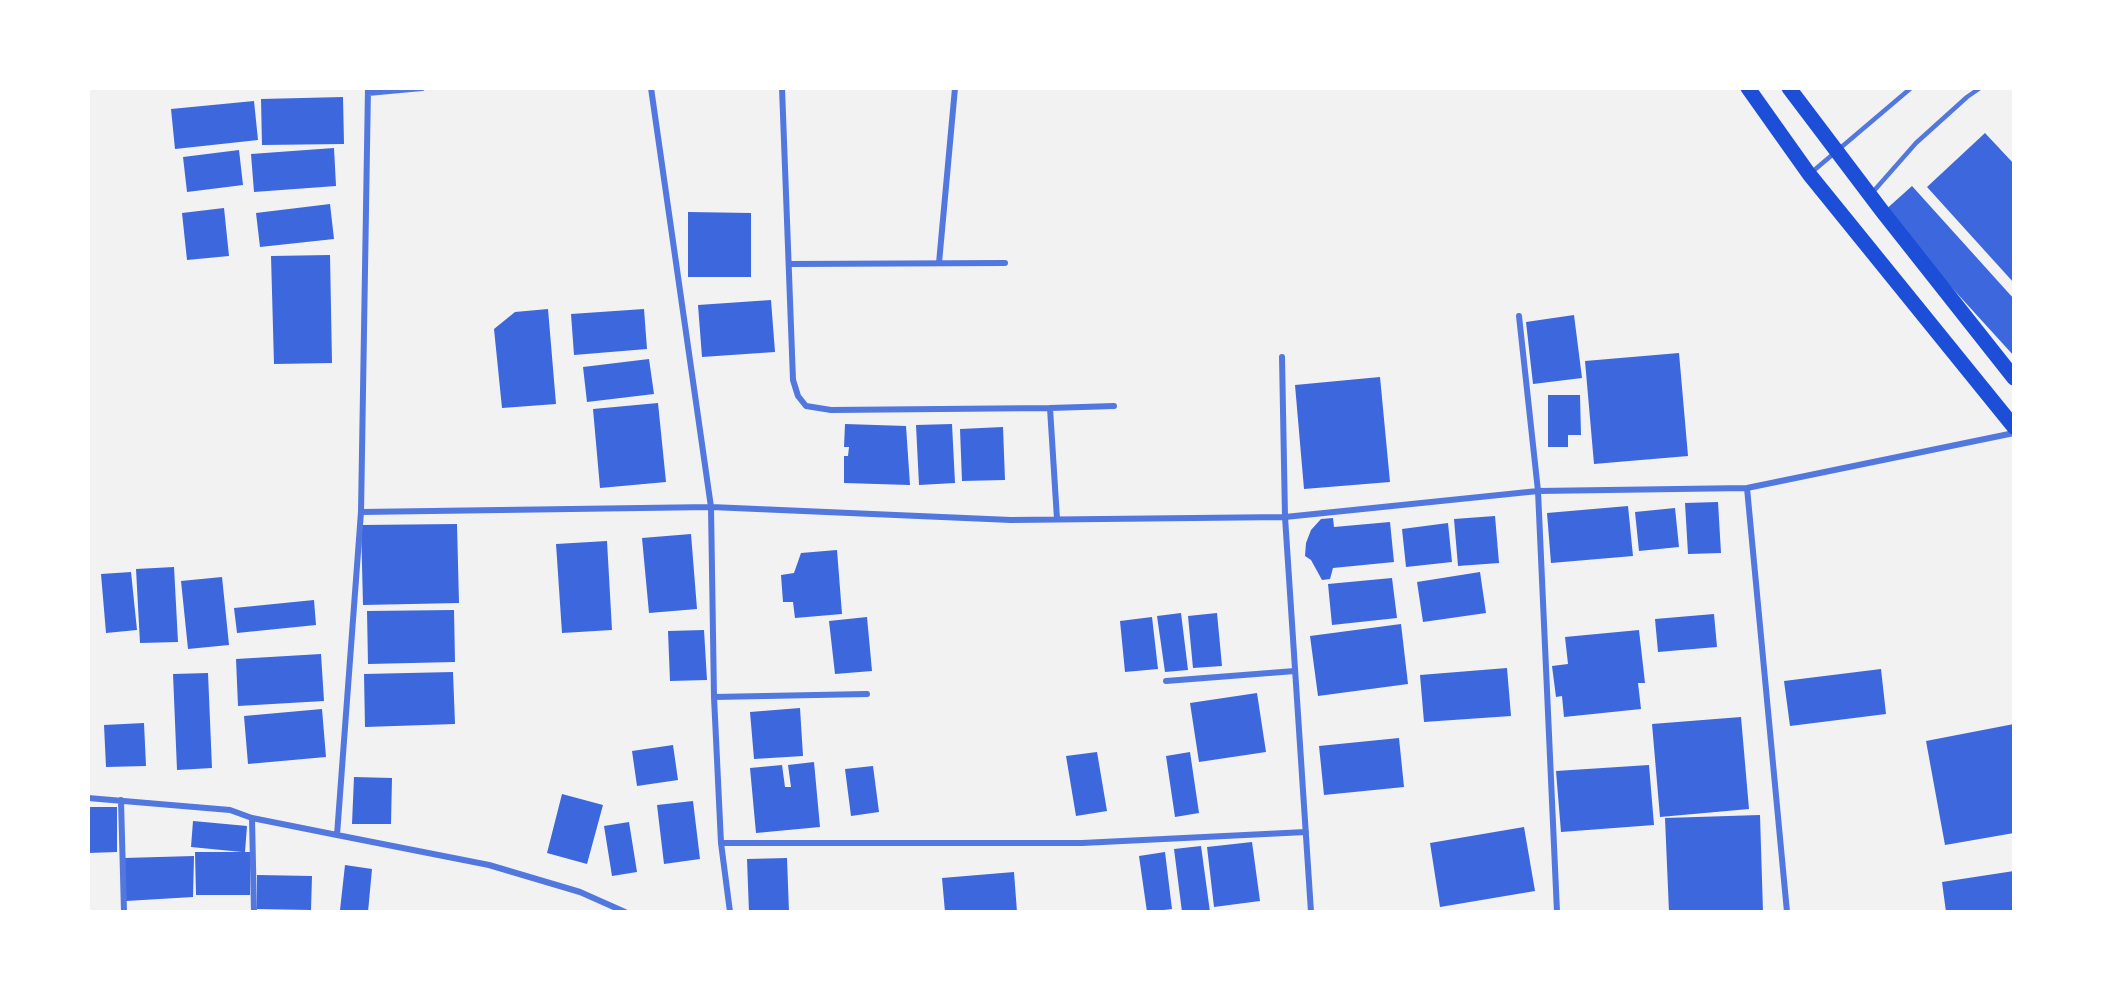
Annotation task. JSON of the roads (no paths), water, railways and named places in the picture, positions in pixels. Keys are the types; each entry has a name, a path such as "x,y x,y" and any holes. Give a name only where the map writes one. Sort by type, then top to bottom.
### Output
{"main road":[{"path":"1748,88 1809,174 2013,427"},
{"path":"1789,88 2013,378"}],"street":[{"path":"337,835 361,512 368,91 422,88"},
{"path":"651,88 711,507 714,697 721,843 730,912"},
{"path":"782,88 793,380 798,396 806,406 831,410 1114,406"},
{"path":"939,263 955,88"},
{"path":"789,264 1005,262"},
{"path":"1519,316 1538,491 1557,912"},
{"path":"1282,357 1285,517 1311,912"},
{"path":"1050,408 1057,519"},
{"path":"361,512 711,507 1011,520 1285,517 1538,491 1747,488 2013,433"},
{"path":"1747,488 1787,912"},
{"path":"1166,681 1295,671"},
{"path":"714,697 867,694"},
{"path":"88,798 230,810 252,818 489,865 580,892 626,912"},
{"path":"121,800 124,912"},
{"path":"252,818 254,912"},
{"path":"721,843 1082,843 1306,832"}],"lane":[{"path":"1809,174 1911,88"},
{"path":"1870,195 1916,143 1980,88"}]}
